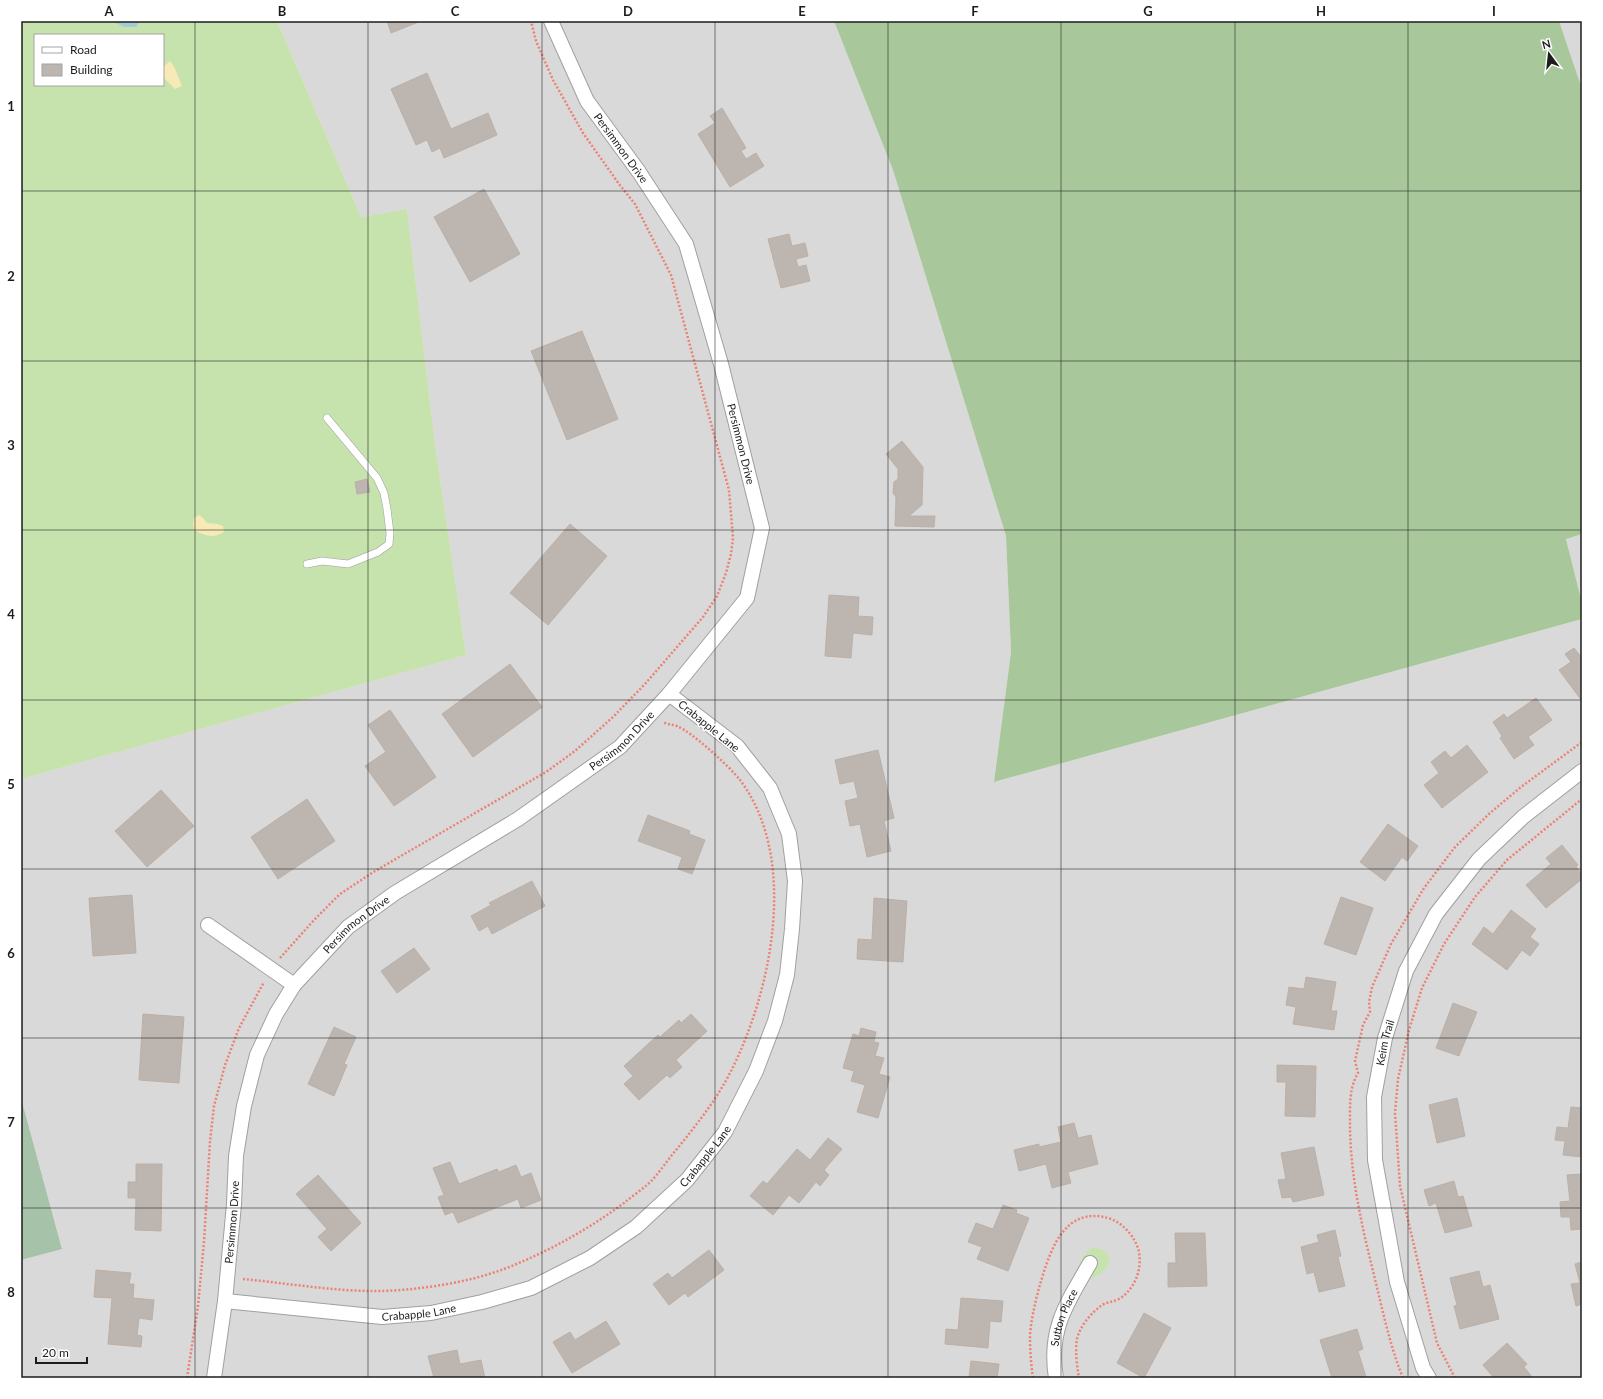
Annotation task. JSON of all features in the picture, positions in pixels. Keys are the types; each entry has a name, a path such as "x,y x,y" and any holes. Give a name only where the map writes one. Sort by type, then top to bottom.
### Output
{"street":[{"name":"Persimmon Drive","path":"214,1378 234,1204 236,1156 244,1106 257,1055 276,1014 294,985 348,927 395,893 518,819 620,747 669,694 747,598 762,528 721,364 686,244 639,172 587,101 551,21"},
{"name":"Crabapple Lane","path":"224,1301 382,1317 431,1313 482,1302 531,1288 590,1258 636,1227 686,1180 725,1132 756,1071 775,1021 787,975 795,881 789,834 770,788 737,746 669,694"},
{"name":"Keim Trail","path":"1430,1378 1423,1368 1397,1282 1375,1160 1374,1096 1385,1038 1406,971 1436,914 1479,858 1523,817 1582,771"},
{"path":"208,925 294,985"},
{"name":"Sutton Place","path":"1056,1378 1055,1335 1064,1307 1090,1263"}],"lane":[{"path":"307,564 322,561 348,564 378,552 389,544 390,533 388,509 384,493 377,478 327,418"}],"path":[{"path":"187,1378 199,1298 210,1141 214,1106 225,1065 239,1028 272,969 290,945 340,894 375,871 546,772 575,751 614,717 645,684 703,617 717,596 726,573 731,554 733,538 729,490 671,275 636,204 619,184 583,133 553,80 536,41 531,21"},
{"path":"238,1278 338,1289 374,1291 411,1289 464,1280 502,1270 572,1238 603,1219 648,1184 706,1113 731,1071 748,1032 759,1000 771,932 774,882 767,836 754,803 740,780 722,761 696,739 676,726 667,724 661,720"},
{"path":"1403,1378 1392,1351 1366,1245 1355,1194 1350,1145 1350,1104 1353,1082 1358,1073 1355,1061 1364,1025 1370,1012 1369,1002 1372,987 1391,944 1407,914 1424,888 1455,847 1490,813 1521,787 1582,742"},
{"path":"1455,1378 1437,1343 1400,1186 1395,1114 1398,1079 1401,1065 1409,1030 1422,988 1444,944 1471,902 1507,860 1582,799"}],"shaded area":[{"path":"277,21 834,21 893,170 1006,536 1011,652 994,782 1582,619 1582,1378 21,1378 21,1260 62,1248 21,1098 21,779 466,655 435,445 407,209 361,217"},
{"path":"1559,21 1582,21 1582,89"},
{"path":"1582,534 1582,603 1566,538"}],"green space":[{"path":"21,21 277,21 361,217 407,209 435,445 466,655 21,779"},
{"path":"834,21 1559,21 1582,89 1582,534 1566,539 1582,603 1582,619 994,782 1011,652 1006,536 893,170"},
{"path":"21,1098 62,1249 21,1260"},
{"path":"1092,1248 1102,1249 1108,1253 1108,1266 1096,1277 1087,1279 1076,1278 1079,1265 1083,1257"}],"sand":[{"path":"170,61 182,86 175,89 164,78 164,66"},
{"path":"199,515 207,523 223,526 224,532 209,536 194,530 194,518"}],"water":[{"path":"112,21 140,21 136,27 124,27"}],"building":[{"path":"387,21 421,21 391,33"},
{"path":"427,73 451,129 488,113 497,135 444,158 440,148 432,152 427,140 416,145 391,89"},
{"path":"722,108 746,148 741,151 746,159 756,153 764,166 730,187 698,134 715,123 710,116"},
{"path":"484,189 520,254 470,282 434,217"},
{"path":"789,234 792,246 805,243 808,256 796,259 798,267 806,265 810,281 781,288 768,239"},
{"path":"582,331 618,419 567,440 531,351"},
{"path":"902,441 923,467 922,505 909,516 935,516 934,527 895,526 896,497 893,493 894,482 898,479 898,469 886,454"},
{"path":"367,479 370,492 357,494 355,482"},
{"path":"570,524 607,556 548,625 510,593"},
{"path":"829,595 859,597 858,616 873,617 872,635 853,633 851,658 825,656"},
{"path":"1574,648 1582,658 1582,701 1559,670 1571,662 1565,654"},
{"path":"510,664 542,707 473,757 442,714"},
{"path":"1536,698 1552,720 1528,737 1534,745 1514,759 1500,738 1502,736 1493,722 1504,714 1507,718"},
{"path":"390,710 436,777 394,806 365,766 386,752 368,725"},
{"path":"1467,745 1488,772 1442,808 1424,785 1439,773 1431,762 1445,751 1451,758"},
{"path":"878,750 894,818 884,821 891,851 867,857 860,824 850,826 845,801 858,798 854,781 840,784 835,760"},
{"path":"161,790 194,826 147,867 115,831"},
{"path":"307,799 335,841 278,879 251,837"},
{"path":"648,815 690,831 689,834 705,840 692,874 678,869 682,857 638,841"},
{"path":"1388,824 1418,846 1407,861 1402,857 1385,881 1360,862"},
{"path":"1562,845 1578,865 1576,867 1582,874 1582,879 1546,908 1526,885 1551,864 1546,858"},
{"path":"532,881 545,906 492,934 488,926 479,931 471,916 491,905 489,903"},
{"path":"132,895 136,953 93,956 89,898"},
{"path":"1341,897 1373,908 1356,955 1324,944"},
{"path":"874,898 907,901 903,962 857,959 858,939 872,940"},
{"path":"1511,910 1536,929 1530,937 1539,944 1530,956 1522,950 1507,970 1472,944 1484,927 1493,934"},
{"path":"414,948 430,969 397,993 381,971"},
{"path":"1306,977 1336,982 1331,1011 1337,1011 1334,1030 1293,1024 1296,1007 1286,1005 1289,987 1304,989"},
{"path":"1453,1003 1477,1012 1459,1056 1436,1048"},
{"path":"143,1014 184,1017 179,1083 139,1080"},
{"path":"691,1014 707,1031 676,1060 682,1067 670,1078 667,1075 639,1100 624,1084 633,1076 624,1066 658,1035 660,1037 679,1020 681,1023"},
{"path":"334,1027 356,1037 344,1064 347,1065 334,1096 308,1084"},
{"path":"861,1028 876,1032 874,1042 879,1043 875,1056 884,1058 879,1074 890,1077 878,1118 857,1112 865,1085 851,1081 854,1071 843,1068 853,1034 859,1036"},
{"path":"1277,1065 1316,1066 1315,1117 1285,1116 1286,1082 1277,1082"},
{"path":"1457,1098 1465,1136 1437,1143 1429,1105"},
{"path":"1571,1107 1582,1108 1582,1157 1563,1155 1565,1141 1555,1140 1557,1127 1568,1128"},
{"path":"1074,1123 1078,1138 1091,1135 1098,1164 1068,1172 1071,1183 1052,1188 1046,1164 1019,1171 1014,1150 1039,1144 1039,1147 1061,1142 1058,1127"},
{"path":"828,1138 842,1149 824,1170 829,1175 820,1186 816,1182 799,1203 789,1195 773,1215 750,1196 763,1181 767,1184 797,1149 810,1160"},
{"path":"1314,1147 1324,1195 1293,1202 1291,1197 1282,1198 1278,1180 1286,1179 1281,1153"},
{"path":"450,1162 459,1184 497,1169 499,1172 516,1165 521,1177 531,1173 541,1200 521,1208 518,1199 458,1223 453,1212 445,1215 438,1197 444,1195 433,1168"},
{"path":"136,1164 162,1164 161,1231 135,1230 136,1198 128,1198 128,1182 136,1182"},
{"path":"1582,1174 1582,1229 1571,1230 1570,1217 1561,1217 1560,1202 1570,1201 1567,1175"},
{"path":"318,1175 361,1223 331,1251 318,1237 327,1229 296,1194"},
{"path":"1454,1181 1458,1197 1463,1196 1472,1226 1445,1233 1436,1203 1429,1206 1424,1190"},
{"path":"1003,1205 1017,1210 1016,1213 1029,1218 1008,1271 977,1259 982,1247 968,1242 976,1223 993,1229"},
{"path":"1335,1230 1341,1256 1338,1257 1345,1286 1319,1292 1314,1272 1307,1274 1301,1247 1319,1242 1317,1235"},
{"path":"1175,1233 1205,1233 1207,1286 1168,1287 1168,1263 1176,1263"},
{"path":"709,1250 724,1270 688,1297 685,1293 669,1305 653,1284 668,1273 672,1278"},
{"path":"1582,1262 1582,1304 1576,1306 1571,1284 1580,1283 1575,1264"},
{"path":"96,1270 131,1273 129,1284 134,1284 133,1298 154,1300 152,1320 139,1318 137,1335 142,1336 141,1347 108,1344 112,1298 94,1297"},
{"path":"1479,1271 1483,1287 1490,1285 1499,1319 1460,1329 1454,1306 1457,1305 1450,1278"},
{"path":"961,1298 1003,1301 1001,1322 990,1321 988,1348 945,1344 946,1329 958,1330"},
{"path":"1144,1313 1171,1328 1144,1378 1117,1363"},
{"path":"606,1321 620,1344 572,1373 553,1342 570,1332 575,1340"},
{"path":"1357,1329 1363,1349 1358,1351 1366,1377 1332,1378 1320,1340"},
{"path":"1507,1343 1527,1364 1524,1367 1533,1378 1494,1378 1483,1365"},
{"path":"457,1350 460,1364 481,1360 485,1378 434,1378 428,1356"},
{"path":"971,1361 999,1364 997,1378 969,1378"}]}
